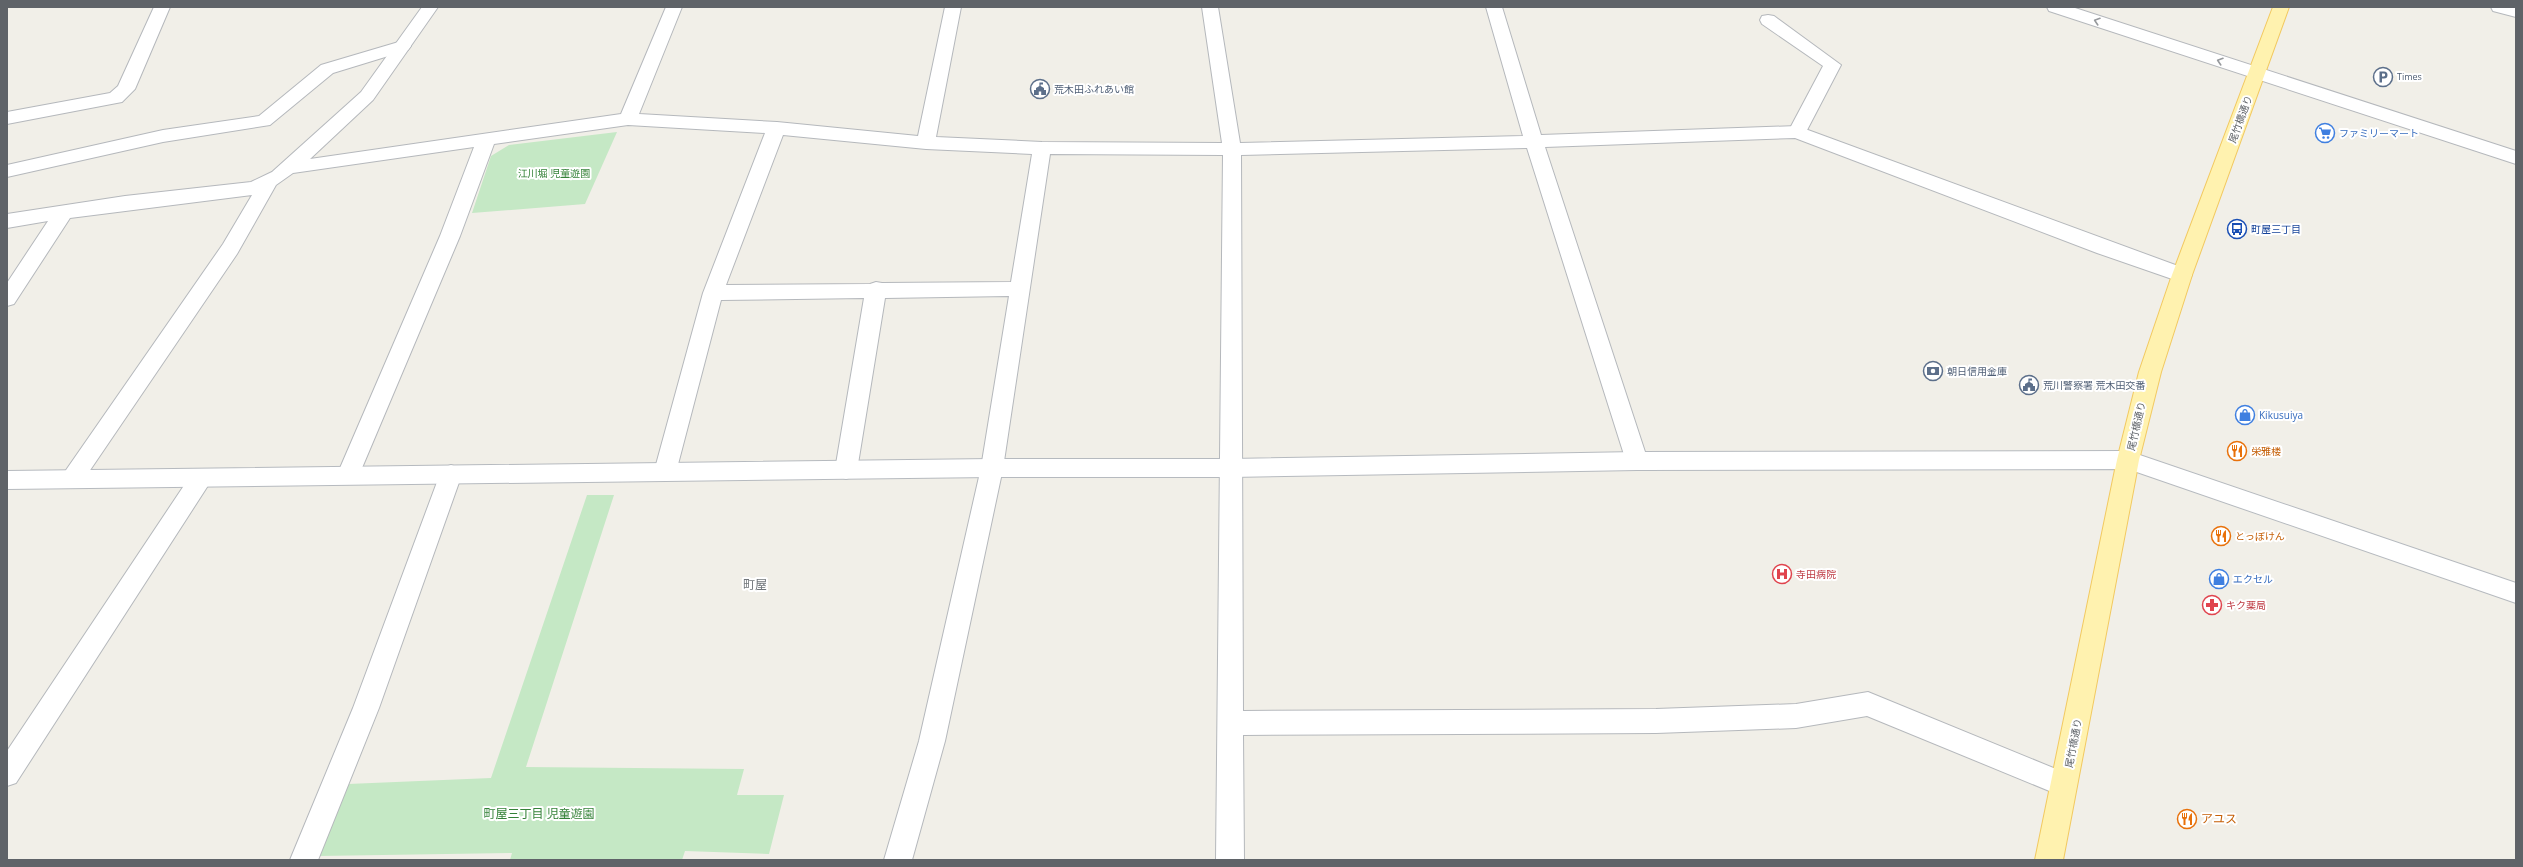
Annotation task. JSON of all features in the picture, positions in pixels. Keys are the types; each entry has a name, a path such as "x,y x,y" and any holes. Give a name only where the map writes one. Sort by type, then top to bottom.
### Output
{"main road":[{"name":"尾竹橋通り","path":"2049,860 2128,460 2150,372 2182,275 2281,7"}],"street":[{"path":"7,118 116,98 126,89 162,7"},
{"path":"7,221 125,203 255,188 269,181 287,168 367,96 430,7"},
{"path":"628,119 674,7"},
{"path":"926,143 953,7"},
{"path":"1210,7 1232,149 1230,860"},
{"path":"1494,7 1534,142 1637,462"},
{"path":"2055,7 2516,158"},
{"path":"2499,7 2516,12"},
{"path":"1768,20 1832,65 1797,132"},
{"path":"7,171 163,136 264,122 310,81 327,69 402,46"},
{"path":"287,168 628,119 778,128 926,143 1042,148 1232,149 1534,142 1797,132 2104,248 2182,275"},
{"path":"665,472 713,293 770,142 778,128"},
{"path":"348,475 450,236 486,140"},
{"path":"898,860 932,741 992,468 1042,148"},
{"path":"72,479 230,249 269,181"},
{"path":"7,299 64,212"},
{"path":"713,293 876,289 1020,289"},
{"path":"846,470 876,289"},
{"path":"7,480 992,468 1230,468 1637,462 2128,460 2516,593"},
{"path":"304,860 366,708 451,474"},
{"path":"7,774 201,478"},
{"path":"1231,723 1656,721 1796,716 1868,704 2064,785"}],"green space":[{"name":"江川堀 児童遊園","path":"617,132 585,204 472,213 491,156 509,145"},
{"name":"町屋三丁目 児童遊園","path":"587,495 614,495 526,767 744,769 737,795 784,795 769,854 685,851 682,860 510,860 512,853 319,856 348,784 491,778"}],"place":[{"name":"Times","path":"2383,77"},
{"name":"荒木田ふれあい館","path":"1040,89"},
{"name":"ファミリーマート","path":"2325,133"},
{"name":"町屋三丁目","path":"2237,229"},
{"name":"朝日信用金庫","path":"1933,371"},
{"name":"荒川警察署 荒木田交番","path":"2029,385"},
{"name":"Kikusuiya","path":"2245,415"},
{"name":"栄雅楼","path":"2237,451"},
{"name":"とっぽけん","path":"2221,536"},
{"name":"寺田病院","path":"1782,574"},
{"name":"エクセル","path":"2219,579"},
{"name":"キク薬局","path":"2212,605"},
{"name":"アユス","path":"2187,819"}],"district":[{"name":"町屋","path":"755,585"}]}
